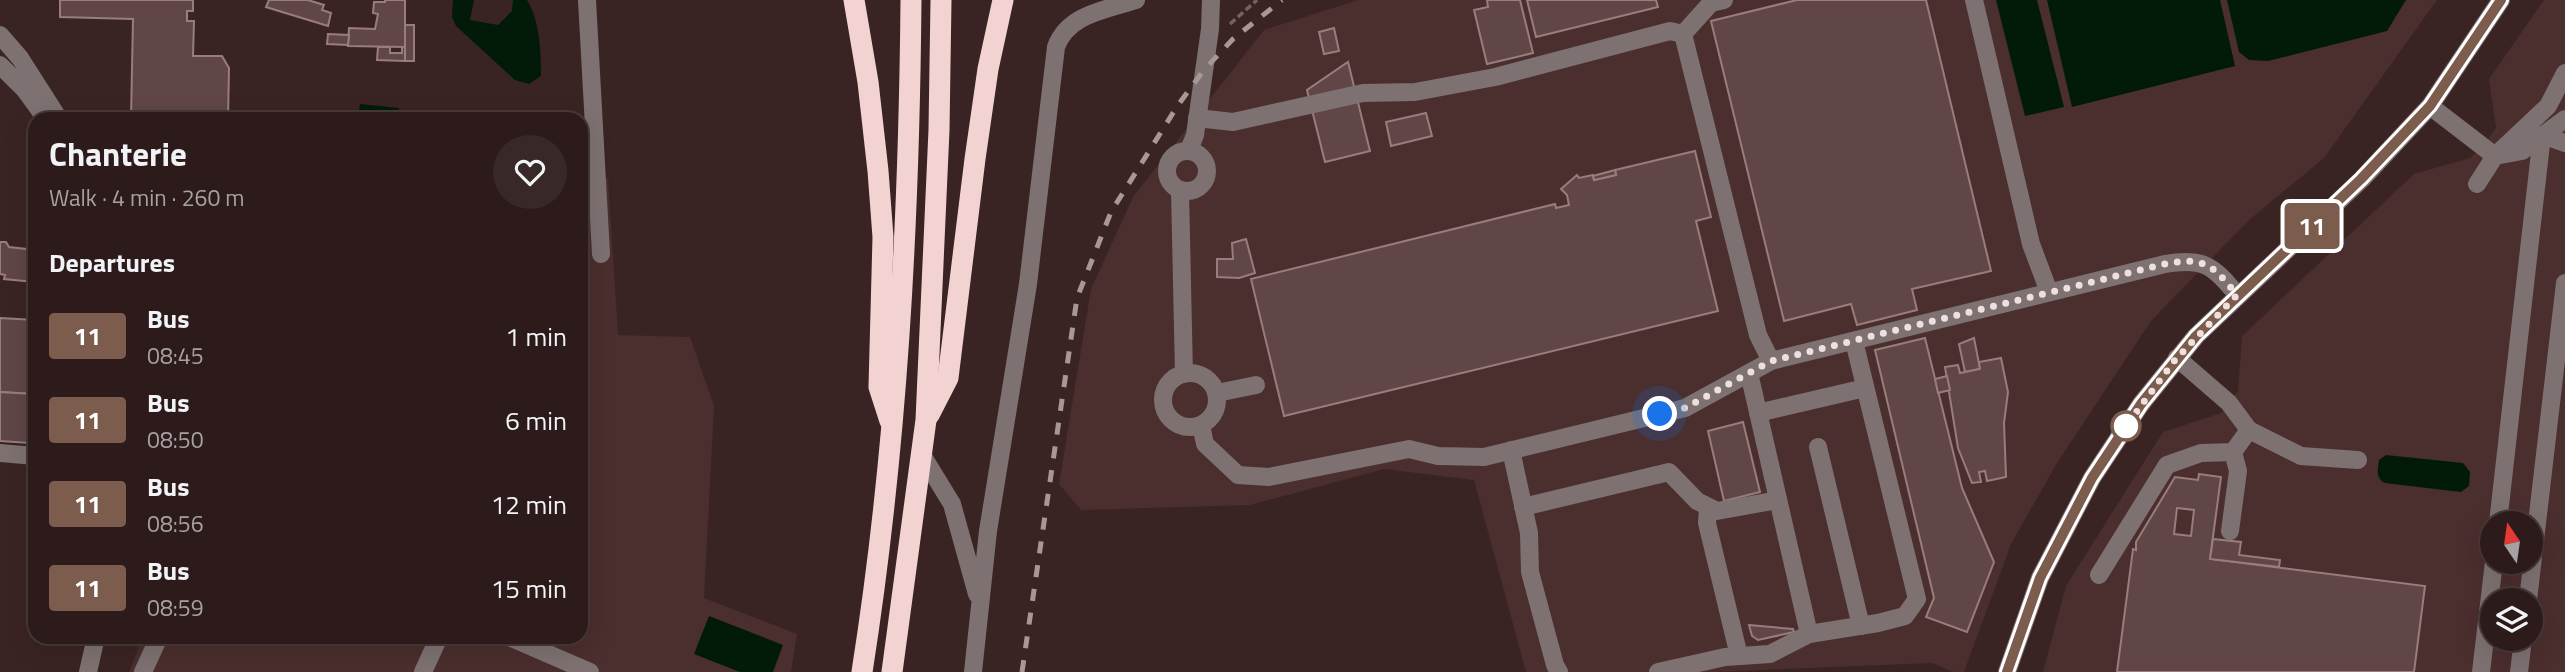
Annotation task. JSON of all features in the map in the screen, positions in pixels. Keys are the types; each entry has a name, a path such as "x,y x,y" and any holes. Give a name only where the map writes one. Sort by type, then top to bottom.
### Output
{"highway":[{"path":"854,0 869,82 883,237 879,387 893,431"},
{"path":"862,672 893,431 910,129 911,0"},
{"path":"892,672 926,420 939,130 941,0"},
{"path":"926,420 948,378 988,69 1003,0"}],"street":[{"path":"587,0 601,254"},
{"path":"974,672 979,601 1030,271 1056,47 1064,30 1076,20 1136,0"},
{"path":"1189,150 1195,135 1212,0"},
{"path":"1683,34 1711,3 1724,0"},
{"path":"1974,0 2031,244 2049,292"},
{"path":"2007,672 2040,578 2092,478 2141,404 2177,358 2237,295 2361,179 2430,106 2501,0"},
{"path":"1197,118 1233,122 1363,93 1415,92 1495,77 1670,31 1683,34"},
{"path":"1683,34 1758,335 1771,361"},
{"path":"0,35 20,58 55,112"},
{"path":"0,65 25,90 41,112"},
{"path":"2477,184 2496,156 2548,106 2565,73"},
{"path":"2430,106 2496,156 2522,151 2565,119"},
{"path":"2542,135 2565,143"},
{"path":"2499,511 2542,135"},
{"path":"1189,150 1204,161 1207,170 1205,179 1199,187 1189,191 1180,190 1167,176 1167,166 1171,158 1179,152 1189,150"},
{"path":"1180,190 1184,374"},
{"path":"1201,425 1205,444 1238,475 1269,477 1409,449 1438,456 1484,457 1685,408 1771,361 2190,260 2218,272 2237,295"},
{"path":"2529,588 2565,283"},
{"path":"1658,672 1739,656 1770,654 1809,634 1905,616 1917,599 1854,341"},
{"path":"2177,358 2229,402 2249,430 2301,456 2358,460"},
{"path":"1749,373 1809,634"},
{"path":"1184,374 1198,374 1210,381 1217,393 1217,406 1212,418 1189,428 1176,424 1167,415 1163,402 1165,390 1173,379 1184,374"},
{"path":"1217,393 1256,385"},
{"path":"1758,413 1865,388"},
{"path":"2233,452 2249,430"},
{"path":"1818,447 1861,626"},
{"path":"1511,450 1529,533 1530,572 1555,666 1559,672"},
{"path":"2230,531 2238,471 2233,452"},
{"path":"2099,575 2167,465 2201,453 2233,452"},
{"path":"0,453 28,455"},
{"path":"922,456 952,504 979,601"},
{"path":"1523,507 1669,472 1697,501 1717,511 1778,500"},
{"path":"1708,507 1707,523 1739,656"},
{"path":"2481,672 2493,574"},
{"path":"88,672 94,644"},
{"path":"143,672 156,644"},
{"path":"423,672 436,644"},
{"path":"525,644 590,672"},
{"path":"2519,672 2522,651"}],"path":[{"path":"1210,29 1221,32 1257,0"}],"shaded area":[{"path":"453,0 474,0 470,20 498,25 512,11 513,0 527,0 537,27 541,76 529,84 515,80 456,26 452,17"},
{"path":"1358,0 2437,0 2324,158 2248,221 2151,321 2057,463 2011,544 1964,672 1953,672 1932,663 1713,672 1526,672 1474,480 1384,469 1250,505 1081,510 1059,484 1091,289 1133,197 1264,30"},
{"path":"1996,0 2037,0 2064,107 2025,116"},
{"path":"2047,0 2220,0 2235,66 2072,107"},
{"path":"2227,0 2406,0 2387,31 2268,61 2249,60 2239,52"},
{"path":"2544,0 2565,0 2565,672 2043,672 2066,586 2163,432 2221,413 2238,391 2242,336 2414,174 2470,158 2496,128 2489,79"},
{"path":"360,104 399,108 399,112 359,112"},
{"path":"588,177 608,178 618,335 690,337 714,406 704,598 797,634 791,672 129,672 140,644 588,644"},
{"path":"2386,455 2463,463 2470,472 2469,486 2461,492 2385,483 2378,476 2378,470 2379,460"},
{"path":"709,616 783,645 773,672 740,672 694,654"}],"building":[{"path":"60,0 193,0 193,11 187,11 187,21 194,21 193,56 222,56 229,68 228,112 131,112 133,19 60,17"},
{"path":"269,0 308,0 324,5 322,10 331,13 328,26 266,7"},
{"path":"405,0 405,47 348,46 349,28 375,29 378,14 373,13 374,2"},
{"path":"1487,0 1520,0 1533,53 1487,64 1474,10 1488,7"},
{"path":"1527,0 1656,0 1658,7 1536,37"},
{"path":"1797,0 1926,0 1991,271 1912,289 1917,310 1857,325 1851,304 1784,321 1711,21"},
{"path":"405,25 414,25 414,61 405,61"},
{"path":"1334,28 1339,51 1324,54 1319,32"},
{"path":"328,34 349,35 348,45 327,44"},
{"path":"378,47 390,47 390,53 402,53 402,47 405,47 405,61 377,60"},
{"path":"1348,62 1370,151 1325,162 1307,90"},
{"path":"1426,113 1432,136 1391,146 1386,122"},
{"path":"1695,151 1711,217 1696,221 1718,311 1284,416 1251,279 1555,204 1556,208 1569,205 1567,195 1561,189 1577,175 1579,178 1593,175 1594,180 1616,175 1615,170"},
{"path":"1615,170 1616,175 1594,180 1593,176"},
{"path":"1246,239 1255,273 1239,278 1217,277 1217,259 1233,259 1232,243"},
{"path":"0,242 6,242 9,247 28,249 28,281 4,279 5,275 0,274"},
{"path":"0,318 28,320 28,394 0,392"},
{"path":"1925,338 1962,488 1994,562 1967,632 1926,617 1934,598 1875,350"},
{"path":"1974,338 1980,369 1965,372 1959,344"},
{"path":"2001,358 2008,392 2004,423 2006,477 1987,481 1985,471 1979,472 1981,482 1972,483 1958,448 1945,367 1958,365 1960,373 1980,369 1979,362"},
{"path":"1947,376 1950,390 1938,393 1935,379"},
{"path":"0,392 28,394 28,443 0,441"},
{"path":"1743,422 1760,492 1724,501 1708,431"},
{"path":"2199,474 2221,477 2210,559 2425,586 2414,672 2117,672 2133,549 2136,550 2136,542 2175,477 2198,480","holes":["2177,508 2194,510 2191,536 2174,534"]},
{"path":"2213,539 2241,542 2239,555 2280,560 2279,567 2210,559"},
{"path":"1749,625 1793,629 1794,632 1758,640 1752,636"}],"railway":[{"path":"1022,672 1077,298 1111,212 1178,105 1204,70 1233,39 1282,0"}],"bus line":[{"name":"11","path":"2007,672 2040,578 2092,478 2141,404 2196,336 2361,179 2430,106 2501,0"}],"route":[{"path":"1660,414 1685,408 1771,361 2165,264 2183,260 2197,261 2218,272 2237,295 2175,360 2126,426"}]}
